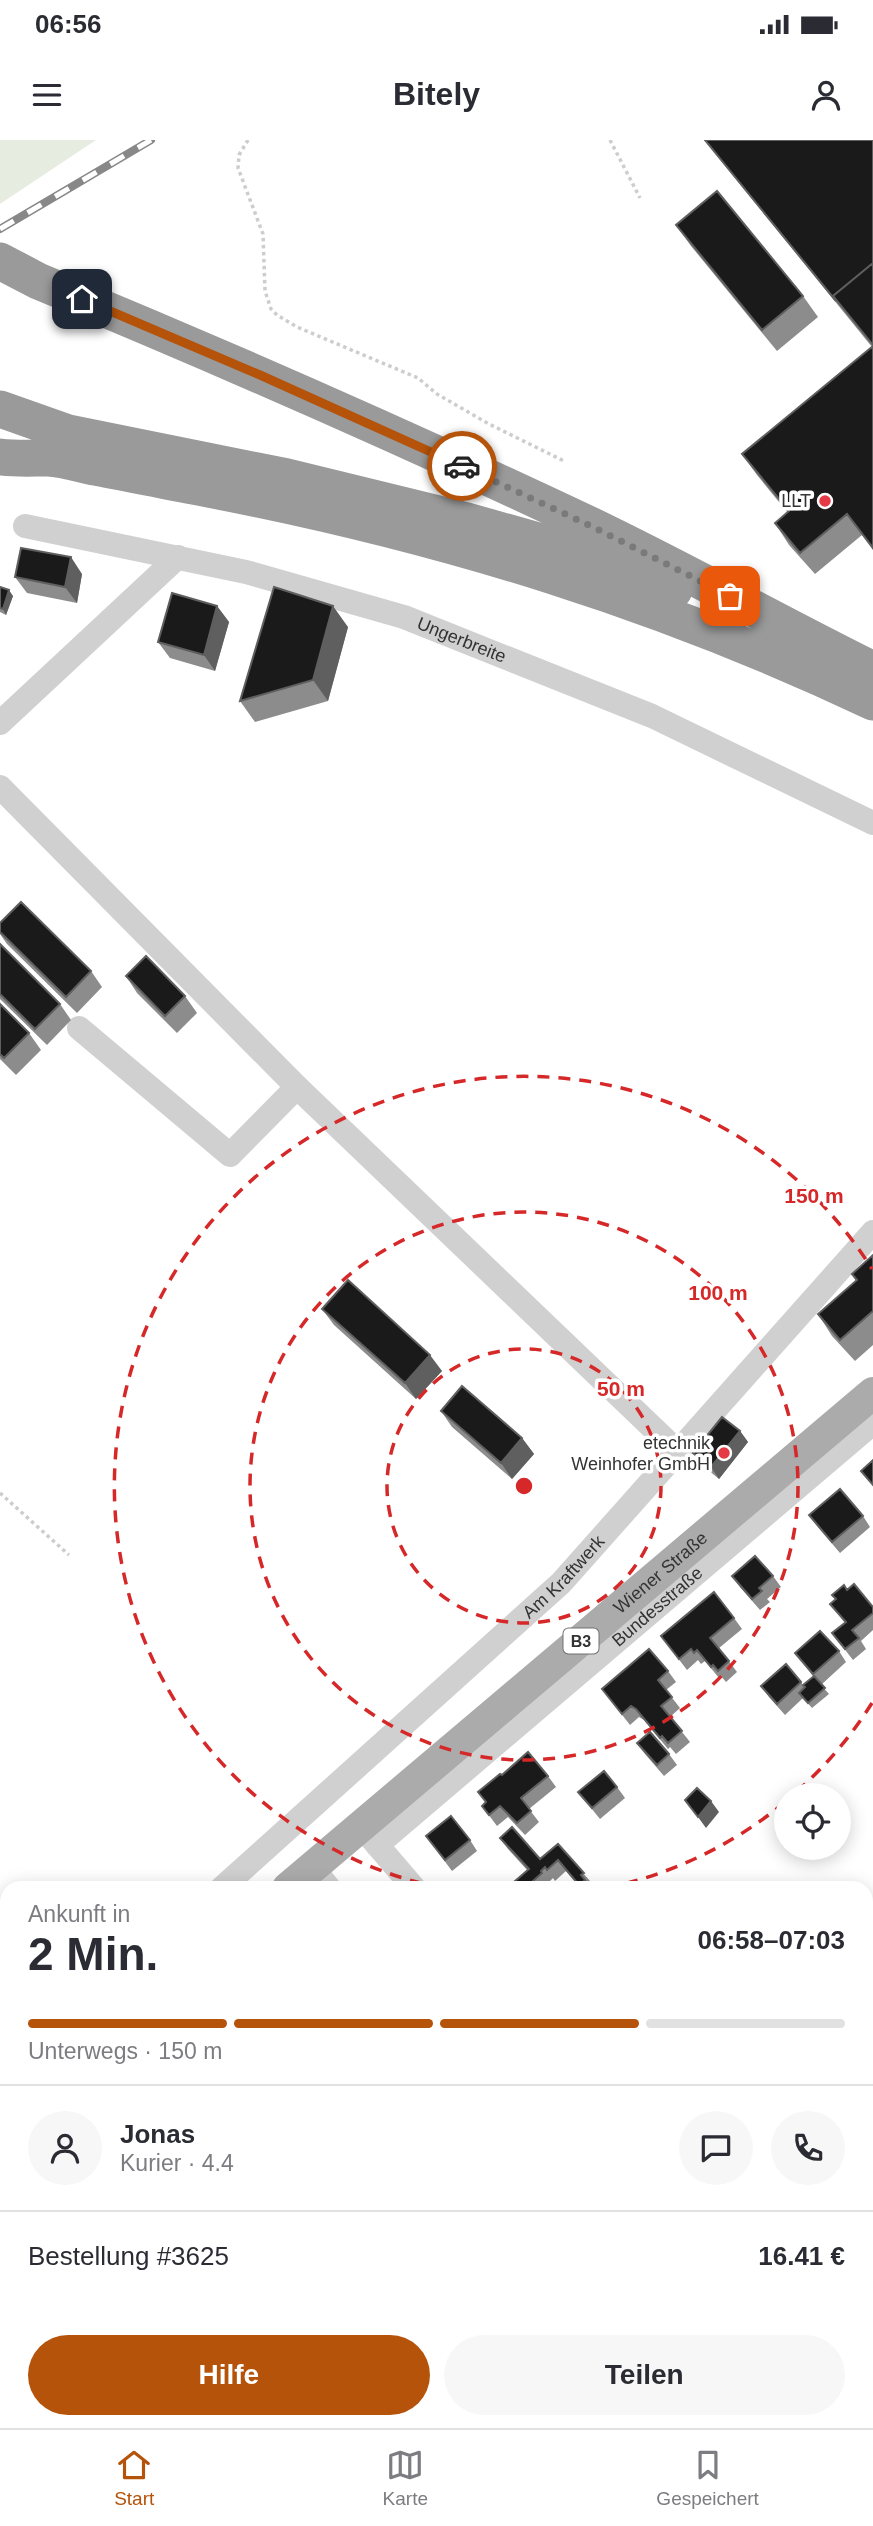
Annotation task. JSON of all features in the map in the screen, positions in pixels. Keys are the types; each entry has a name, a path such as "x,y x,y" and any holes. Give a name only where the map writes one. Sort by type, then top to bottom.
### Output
{"highway":[{"path":"0,261 38,281 406,439 689,574 791,630 873,670"},
{"path":"0,409 59,446"},
{"path":"0,434 174,469 280,503 411,534 535,569 716,633 873,702"},
{"path":"0,457 59,446"},
{"path":"174,469 287,477 385,500 563,548 791,630"}],"main road":[{"name":"Wiener Straße","path":"321,1878 873,1393"}],"street":[{"name":"Ungerbreite","path":"25,526 246,572 404,617 652,716 873,823"},
{"path":"0,723 178,557"},
{"path":"0,787 297,1087 678,1452"},
{"path":"79,1028 230,1155 297,1087"},
{"name":"Am Kraftwerk","path":"230,1881 561,1583 873,1232"},
{"name":"Bundesstraße","path":"369,1836 873,1423"},
{"path":"369,1836 408,1881"}],"path":[{"path":"248,140 239,155 238,168 263,234 265,291 271,309 298,327 418,378 437,394 489,424 564,461"},
{"path":"610,140 640,198"},
{"path":"0,1493 69,1555"}],"shaded area":[{"path":"0,140 96,140 0,204"}],"building":[{"path":"705,140 873,140 873,263 833,296 836,301"},
{"path":"717,191 803,296 762,330 676,225"},
{"path":"873,263 873,345 833,296"},
{"name":"LLT","path":"873,346 873,548 847,514 800,553 775,523 789,511 742,454"},
{"path":"21,548 71,557 65,587 15,577"},
{"path":"0,587 9,590 3,609 0,608"},
{"path":"274,587 333,606 313,680 240,701"},
{"path":"172,593 217,606 204,655 158,642"},
{"path":"21,902 91,971 66,997 0,932 0,923"},
{"path":"0,944 60,1004 35,1029 0,994"},
{"path":"146,956 185,996 165,1016 126,976"},
{"path":"0,1004 29,1033 4,1058 0,1054"},
{"path":"873,1255 873,1311 840,1340 818,1314 857,1280 852,1274"},
{"path":"348,1280 430,1355 405,1383 322,1309"},
{"path":"462,1386 522,1438 501,1463 441,1411"},
{"path":"722,1417 740,1431 711,1467 693,1453"},
{"path":"873,1460 873,1485 861,1471"},
{"path":"840,1489 863,1516 832,1542 809,1515"},
{"path":"755,1556 773,1576 759,1588 762,1591 752,1599 732,1576"},
{"path":"854,1584 873,1607 873,1613 852,1630 859,1638 845,1649 832,1633 846,1622 830,1604 836,1599 832,1595 844,1585 847,1590"},
{"path":"714,1592 734,1618 710,1638 729,1661 718,1671 713,1665 711,1667 697,1650 694,1653 691,1649 679,1659 661,1636"},
{"path":"820,1631 839,1651 813,1674 795,1653"},
{"path":"649,1649 668,1671 658,1680 672,1697 661,1706 682,1731 668,1743 662,1736 660,1738 636,1709 631,1706 622,1714 602,1689"},
{"path":"786,1664 801,1682 777,1704 761,1686"},
{"path":"814,1676 825,1688 808,1703 799,1693 805,1687 803,1685"},
{"path":"650,1732 669,1754 657,1765 637,1743"},
{"path":"528,1752 548,1776 521,1798 531,1811 517,1823 500,1806 489,1815 482,1806 486,1802 478,1792"},
{"path":"604,1771 617,1787 592,1808 578,1792"},
{"path":"697,1788 711,1801 698,1817 685,1800"},
{"path":"451,1816 470,1840 445,1860 426,1836"},
{"path":"512,1827 540,1859 558,1844 584,1873 581,1875 585,1880 576,1881 558,1860 547,1870 545,1867 533,1881 515,1881 529,1869 500,1838"}],"railway":[{"path":"0,229 151,140"}],"way so far":[{"path":"462,466 591,526 730,596"}],"place":[{"name":"LLT","path":"825,501"},
{"name":"etechnik Weinhofer GmbH","path":"724,1453"}],"route":[{"path":"82,299 406,439 462,466"}]}
